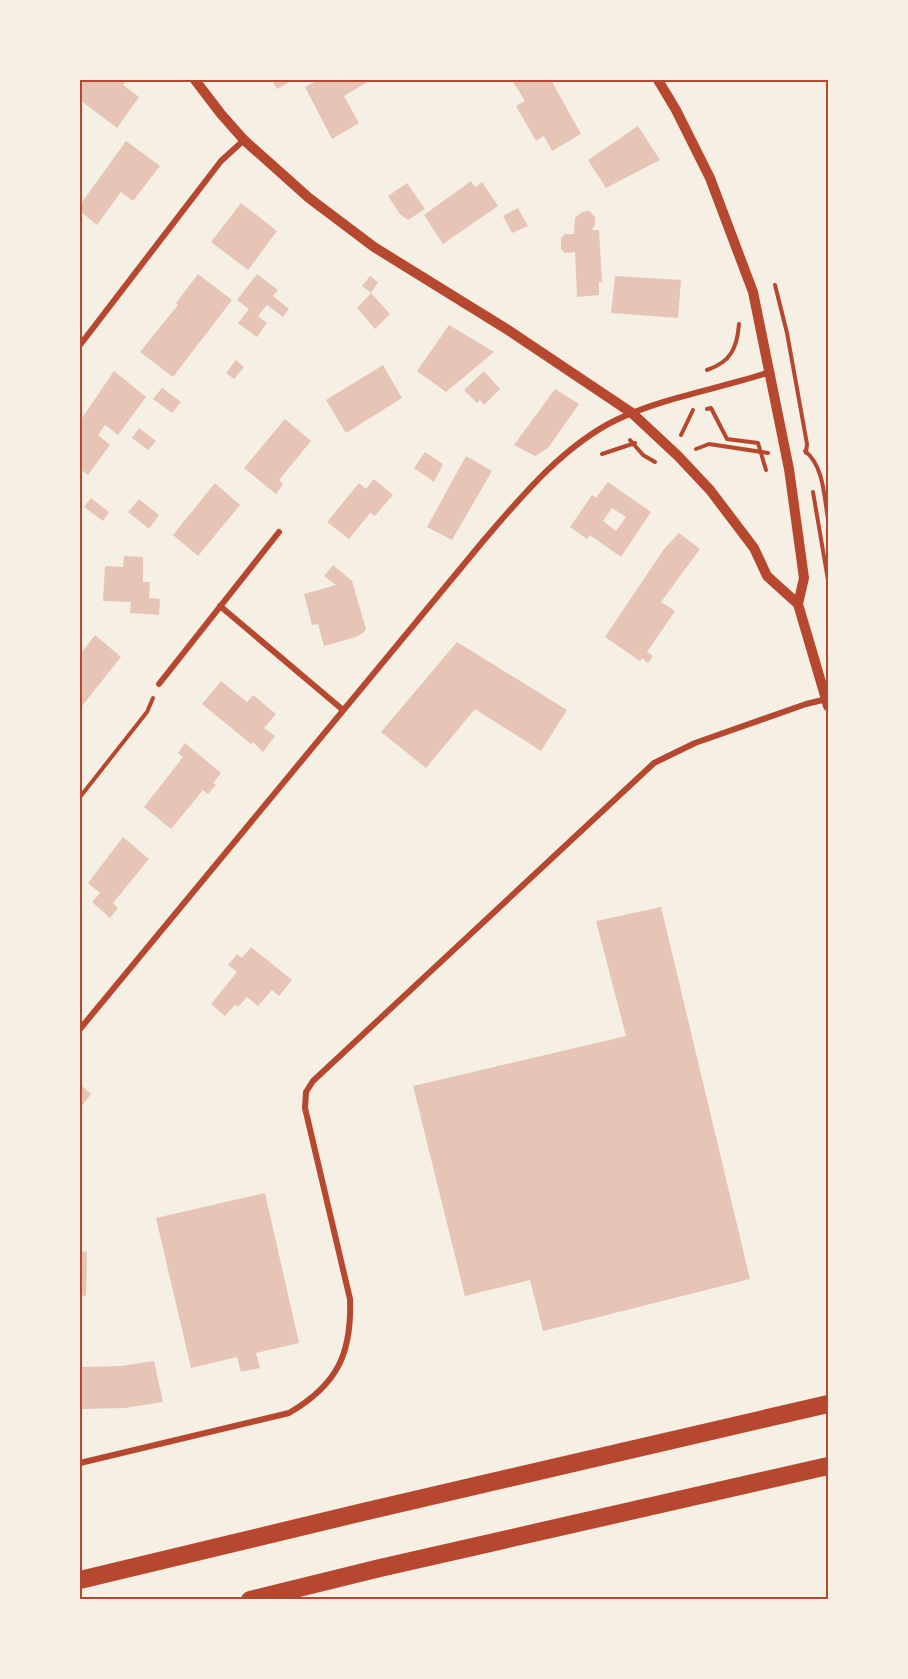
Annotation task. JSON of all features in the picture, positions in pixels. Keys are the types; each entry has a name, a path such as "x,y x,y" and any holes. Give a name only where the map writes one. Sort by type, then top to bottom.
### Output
{"highway":[{"path":"80,1580 828,1404"},
{"path":"250,1599 828,1466"},
{"path":"281,1599 380,1568"}],"street":[{"path":"195,80 244,140 309,198 374,247 508,330 632,413 710,490 754,548 767,576 798,604"},
{"path":"80,1463 289,1413 308,1402 322,1389 343,1357 349,1341 351,1310 305,1108 306,1092 313,1081 654,763 695,743 806,704 828,703 798,604 804,578 786,452 753,292 710,178 676,110 658,80"},
{"path":"80,345 221,161 244,140"},
{"path":"80,1029 484,540 528,490 566,454 613,422 632,413 770,372"},
{"path":"159,684 279,532"},
{"path":"220,606 343,710"}],"path":[{"path":"702,372 722,365 734,348 739,325 737,316"},
{"path":"681,436 692,411 711,408 727,439 758,443 766,470"},
{"path":"602,454 640,442"},
{"path":"786,452 798,449 806,451 813,457 818,467 828,519"},
{"path":"80,797 147,712 159,684"}],"building":[{"path":"81,80 127,80 123,85 139,97 117,128 80,100"},
{"path":"272,80 293,80 277,89"},
{"path":"318,80 371,80 344,96 359,123 332,139 305,87"},
{"path":"512,80 551,80 581,134 552,151 544,136 536,141 516,106 525,101"},
{"path":"638,126 660,160 606,188 588,160"},
{"path":"126,141 160,166 133,201 121,192 97,225 80,211 80,205"},
{"path":"471,181 475,187 482,182 498,206 443,244 424,215"},
{"path":"407,183 425,209 408,220 400,214 388,196"},
{"path":"241,203 277,231 248,270 211,242"},
{"path":"518,208 528,226 512,233 503,216"},
{"path":"589,211 595,217 592,230 599,230 602,282 599,282 599,295 577,297 575,252 565,253 561,249 561,238 565,234 574,234 575,218 582,212"},
{"path":"198,274 232,300 173,377 140,352 178,305 176,303"},
{"path":"257,274 278,290 273,296 289,309 283,317 267,305 258,316 267,323 257,337 238,323 249,309 237,300"},
{"path":"370,276 378,282 371,293 362,286"},
{"path":"615,276 681,280 678,318 611,313"},
{"path":"371,293 390,314 375,329 357,308"},
{"path":"449,325 494,352 446,392 417,371"},
{"path":"236,360 244,367 234,379 226,373"},
{"path":"383,365 402,398 346,433 326,400"},
{"path":"114,371 146,397 118,435 105,425 98,435 110,445 88,475 80,469 80,421"},
{"path":"484,371 500,389 484,405 480,400 477,403 464,390"},
{"path":"162,388 181,402 172,413 153,399"},
{"path":"555,389 579,404 548,448 535,456 514,445"},
{"path":"285,419 311,441 279,480 283,484 276,494 244,468"},
{"path":"139,428 156,441 148,450 132,438"},
{"path":"425,452 443,464 434,482 414,468"},
{"path":"466,456 492,471 452,540 427,527"},
{"path":"374,479 393,495 375,516 370,513 349,539 327,522 359,483 366,489"},
{"path":"608,482 651,512 621,557 590,535 587,539 570,527 592,495 596,498","holes":["612,508 626,517 616,531 603,521"]},
{"path":"215,483 240,505 198,556 173,535"},
{"path":"91,498 109,512 103,521 84,507"},
{"path":"139,499 159,515 149,529 128,512"},
{"path":"679,533 700,549 661,602 675,611 647,652 653,656 648,663 642,658 640,661 605,637 664,549"},
{"path":"124,556 143,557 143,582 150,582 149,598 160,599 159,615 130,613 131,602 103,601 105,566 123,567"},
{"path":"333,565 352,581 366,629 356,637 324,646 318,624 312,625 304,594 336,585 324,576"},
{"path":"95,635 121,657 82,706 80,704 80,655"},
{"path":"457,642 567,710 541,751 475,709 426,768 381,732"},
{"path":"221,681 247,702 253,695 276,714 264,728 275,736 263,752 202,704"},
{"path":"185,743 221,773 213,783 216,785 208,794 203,790 171,829 144,807 183,757 178,753"},
{"path":"123,837 149,859 113,903 118,908 110,918 92,902 100,893 88,883"},
{"path":"661,907 750,1279 543,1331 530,1280 465,1296 413,1086 626,1036 596,921"},
{"path":"251,947 292,980 279,996 272,990 258,1006 247,997 225,1016 211,1004 237,972 228,965 237,954 242,958"},
{"path":"82,1086 91,1094 80,1108 80,1089"},
{"path":"265,1193 299,1343 256,1353 260,1368 241,1372 237,1357 191,1368 156,1218"},
{"path":"80,1251 87,1252 86,1296 80,1295"},
{"path":"154,1361 163,1402 125,1408 80,1409 80,1367 121,1366"}]}
